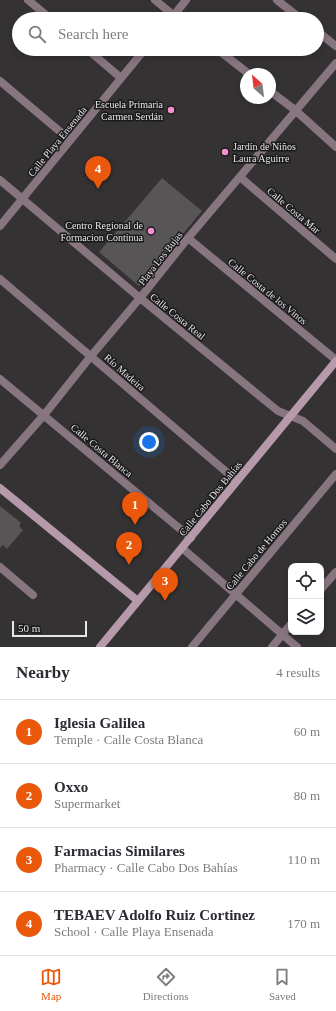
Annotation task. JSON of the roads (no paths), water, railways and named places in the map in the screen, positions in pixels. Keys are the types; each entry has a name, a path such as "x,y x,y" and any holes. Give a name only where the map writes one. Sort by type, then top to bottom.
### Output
{"main road":[{"name":"Calle Cabo Dos Bahías","path":"100,647 336,360"},
{"path":"0,488 138,601"}],"street":[{"path":"28,0 43,12"},
{"path":"155,0 168,12"},
{"path":"178,12 186,0"},
{"path":"277,0 292,12"},
{"path":"324,37 336,46"},
{"path":"95,56 121,78"},
{"name":"Calle Playa Ensenada","path":"0,226 140,56"},
{"path":"226,56 241,68"},
{"name":"Playa Los Bujas","path":"0,465 44,415 188,238 336,63"},
{"path":"0,81 70,140"},
{"path":"276,96 295,110 336,147"},
{"name":"Calle Costa Mar","path":"240,177 336,259"},
{"name":"Calle Costa Real","path":"0,180 140,298 278,411 302,421 336,449"},
{"name":"Calle Costa de los Vinos","path":"188,238 336,360"},
{"name":"Río Madeira","path":"0,279 237,481"},
{"name":"Calle Costa Blanca","path":"0,379 191,538"},
{"name":"Calle Cabo de Hornos","path":"192,647 336,474"},
{"path":"182,548 297,647"},
{"path":"0,567 33,595"},
{"path":"324,586 336,572"},
{"path":"272,647 288,628"}],"place":[{"name":"Escuela Primaria Carmen Serdán","path":"171,110"},
{"name":"Jardín de Niños Laura Aguirre","path":"225,152"},
{"name":"TEBAEV Adolfo Ruiz Cortinez","path":"98,189"},
{"name":"Centro Regional de Formacion Continua","path":"151,231"},
{"name":"Iglesia Galilea","path":"135,525"},
{"name":"Oxxo","path":"129,565"},
{"name":"Farmacias Similares","path":"165,601"}]}
